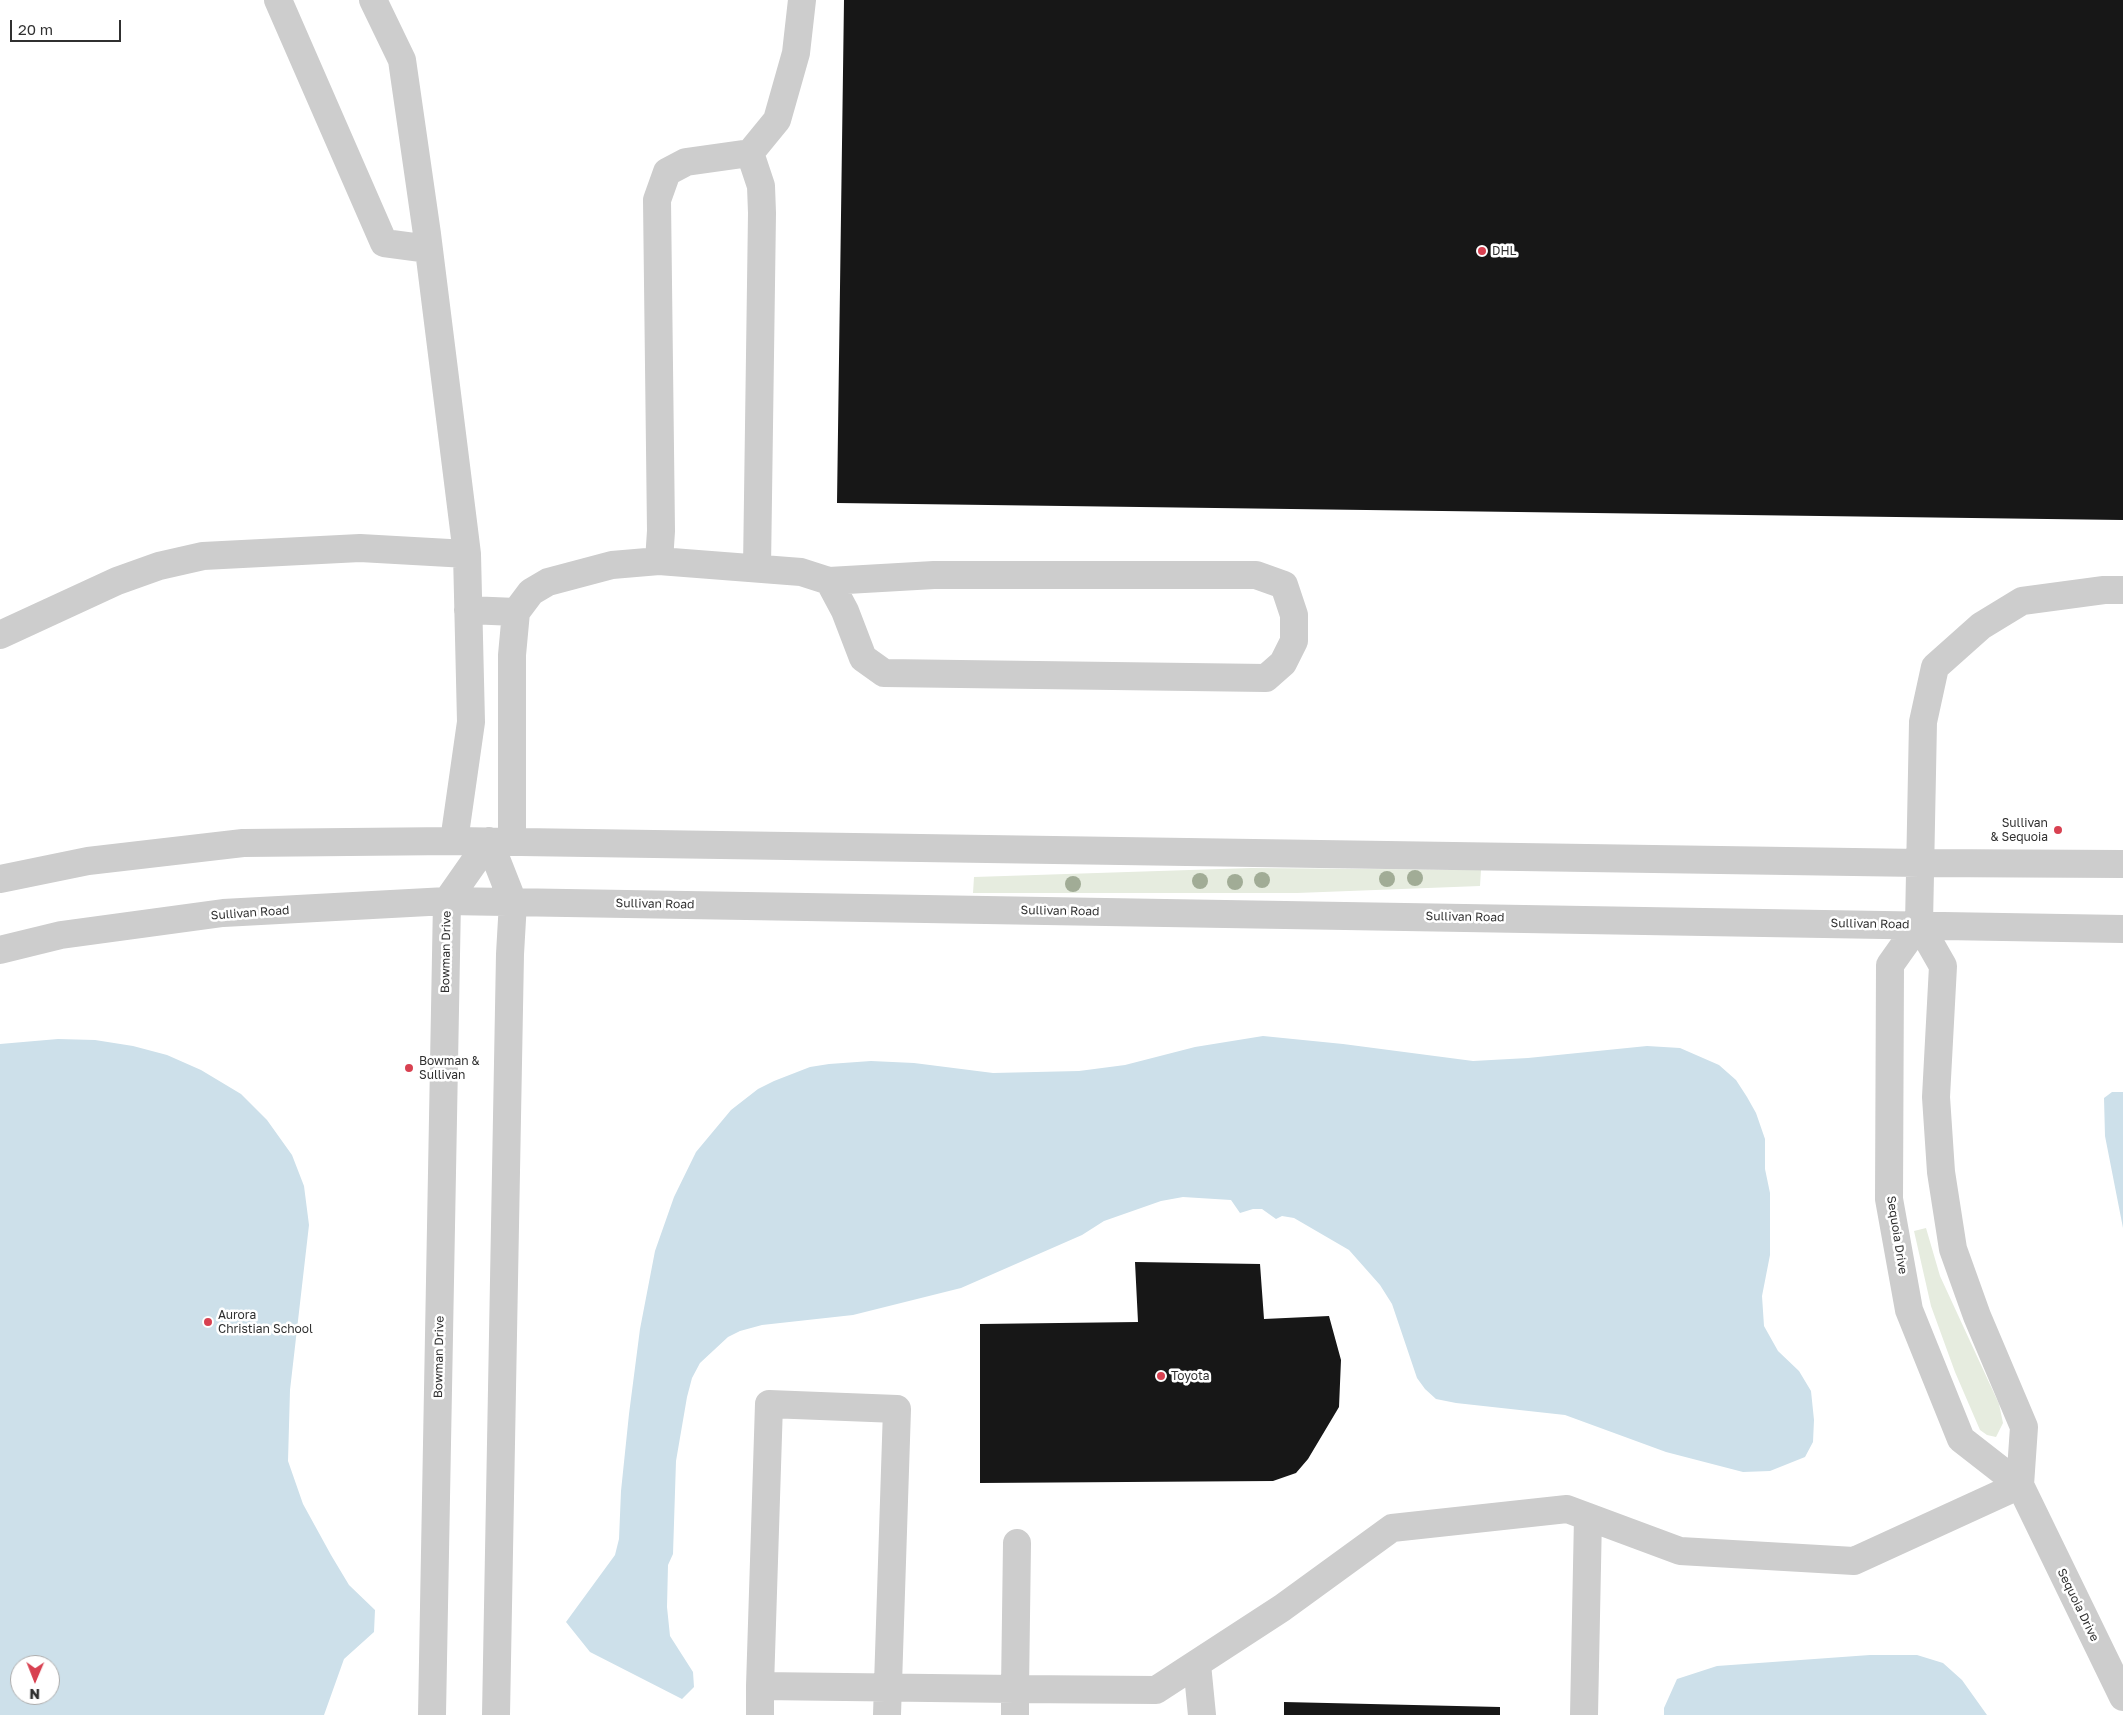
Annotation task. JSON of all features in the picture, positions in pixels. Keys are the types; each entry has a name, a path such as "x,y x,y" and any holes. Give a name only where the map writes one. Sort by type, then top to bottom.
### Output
{"street":[{"path":"278,0 384,243 429,249"},
{"path":"373,0 402,60 429,249 467,554 471,722 454,841"},
{"path":"659,561 661,531 657,200 667,172 686,162 750,153 777,120 796,53 802,0"},
{"path":"750,153 761,186 762,213 757,568"},
{"path":"0,635 117,581 159,566 203,556 360,548 467,554"},
{"path":"496,1715 510,954 513,902 500,841 516,612 531,592 548,582 612,565 659,561 801,572 829,581 934,575 1256,575 1284,585 1294,615 1294,641 1282,663 1266,678 884,673 863,658 845,610 829,581"},
{"path":"1919,924 1923,722 1935,667 1982,626 2022,601 2104,590 2123,590"},
{"path":"468,610 516,612"},
{"path":"0,879 88,861 244,843 454,841 1920,863 2123,864"},
{"name":"Bowman Drive","path":"432,1715 447,900 500,841"},
{"name":"Sullivan Road","path":"0,950 61,935 223,913 447,900 2123,929"},
{"name":"Sequoia Drive","path":"2020,1486 2024,1427 1977,1316 1952,1249 1941,1172 1936,1097 1943,966 1919,924 1890,965 1890,1199 1909,1310 1961,1439 2020,1486 2123,1697"},
{"path":"760,1715 770,1404 897,1409 887,1715"},
{"path":"760,1686 887,1687 1015,1702 1156,1690 1282,1608 1392,1528 1567,1509 1680,1551 1854,1561 2020,1486"},
{"path":"1584,1715 1588,1517"},
{"path":"1015,1702 1017,1544"},
{"path":"1197,1664 1202,1715"}],"shaded area":[{"path":"1251,868 1481,870 1480,886 1297,893 973,893 974,877"},
{"path":"1926,1228 1940,1276 1999,1404 2003,1423 1996,1437 1987,1435 1980,1430 1955,1372 1931,1306 1914,1231"}],"water":[{"path":"1263,1036 1343,1044 1473,1061 1528,1058 1647,1046 1680,1048 1719,1065 1736,1080 1747,1097 1756,1113 1765,1139 1765,1169 1770,1193 1770,1255 1762,1296 1764,1326 1778,1351 1799,1371 1811,1391 1814,1420 1813,1442 1805,1457 1770,1471 1743,1472 1666,1452 1565,1415 1456,1403 1436,1399 1417,1378 1392,1304 1380,1285 1349,1250 1294,1218 1282,1216 1276,1219 1262,1209 1253,1209 1240,1213 1231,1200 1183,1197 1161,1201 1104,1221 1082,1235 961,1288 853,1315 762,1325 740,1331 728,1337 700,1363 692,1378 676,1461 673,1554 668,1565 667,1607 670,1636 693,1672 694,1687 682,1699 590,1652 566,1622 615,1555 619,1539 621,1491 629,1414 640,1329 655,1251 674,1197 696,1152 731,1110 758,1089 774,1081 810,1067 829,1064 871,1061 914,1063 993,1073 1079,1071 1125,1065 1195,1047"},
{"name":"Aurora Christian School","path":"58,1039 95,1040 133,1046 167,1055 201,1070 241,1094 267,1120 292,1155 304,1186 309,1225 290,1390 288,1461 303,1504 331,1555 349,1585 375,1610 374,1632 344,1659 324,1715 0,1715 0,1044"},
{"path":"2112,1092 2123,1092 2123,1228 2105,1136 2104,1098"},
{"path":"1870,1655 1917,1655 1943,1663 1962,1680 1987,1715 1664,1715 1664,1708 1677,1679 1717,1666"}],"building":[{"name":"DHL","path":"844,0 2123,0 2123,520 837,503"},
{"name":"Toyota","path":"1135,1262 1260,1264 1264,1319 1329,1316 1341,1360 1339,1407 1308,1459 1296,1473 1273,1481 980,1483 980,1324 1138,1322"},
{"path":"1284,1702 1500,1707 1500,1715 1284,1715"}],"place":[{"name":"DHL","path":"1482,251"},
{"name":"Sullivan & Sequoia","path":"2058,830"},
{"name":"Bowman & Sullivan","path":"409,1068"},
{"name":"Aurora Christian School","path":"208,1322"},
{"name":"Toyota","path":"1161,1376"}]}
